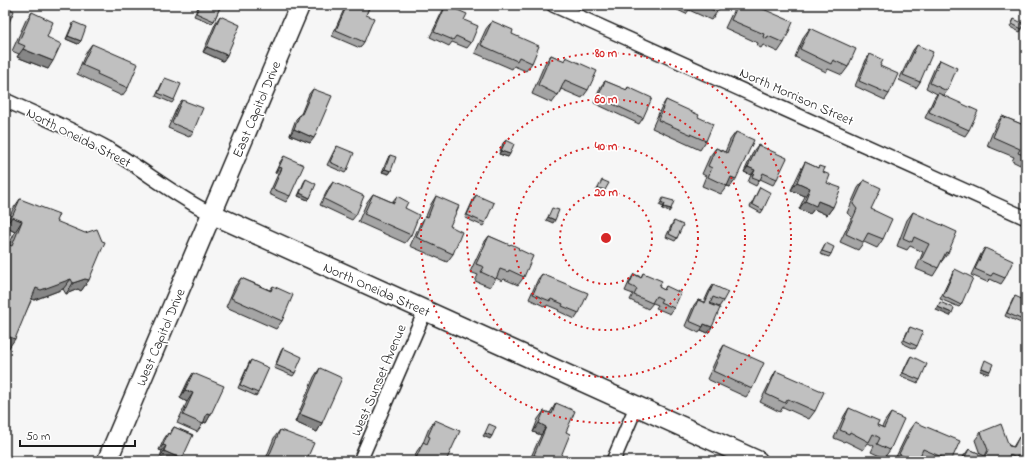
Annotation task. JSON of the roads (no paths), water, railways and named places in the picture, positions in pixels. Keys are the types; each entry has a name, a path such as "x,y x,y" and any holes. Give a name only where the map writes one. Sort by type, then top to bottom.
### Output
{"street":[{"name":"East Capitol Drive","path":"212,214 300,5"},
{"name":"North Morrison Street","path":"553,5 1026,218"},
{"name":"North Oneida Street","path":"5,100 105,147 140,168 194,205 212,214 758,461"},
{"name":"West Capitol Drive","path":"107,461 212,214"},
{"name":"West Sunset Avenue","path":"360,461 425,311"},
{"path":"613,461 636,407"}]}
